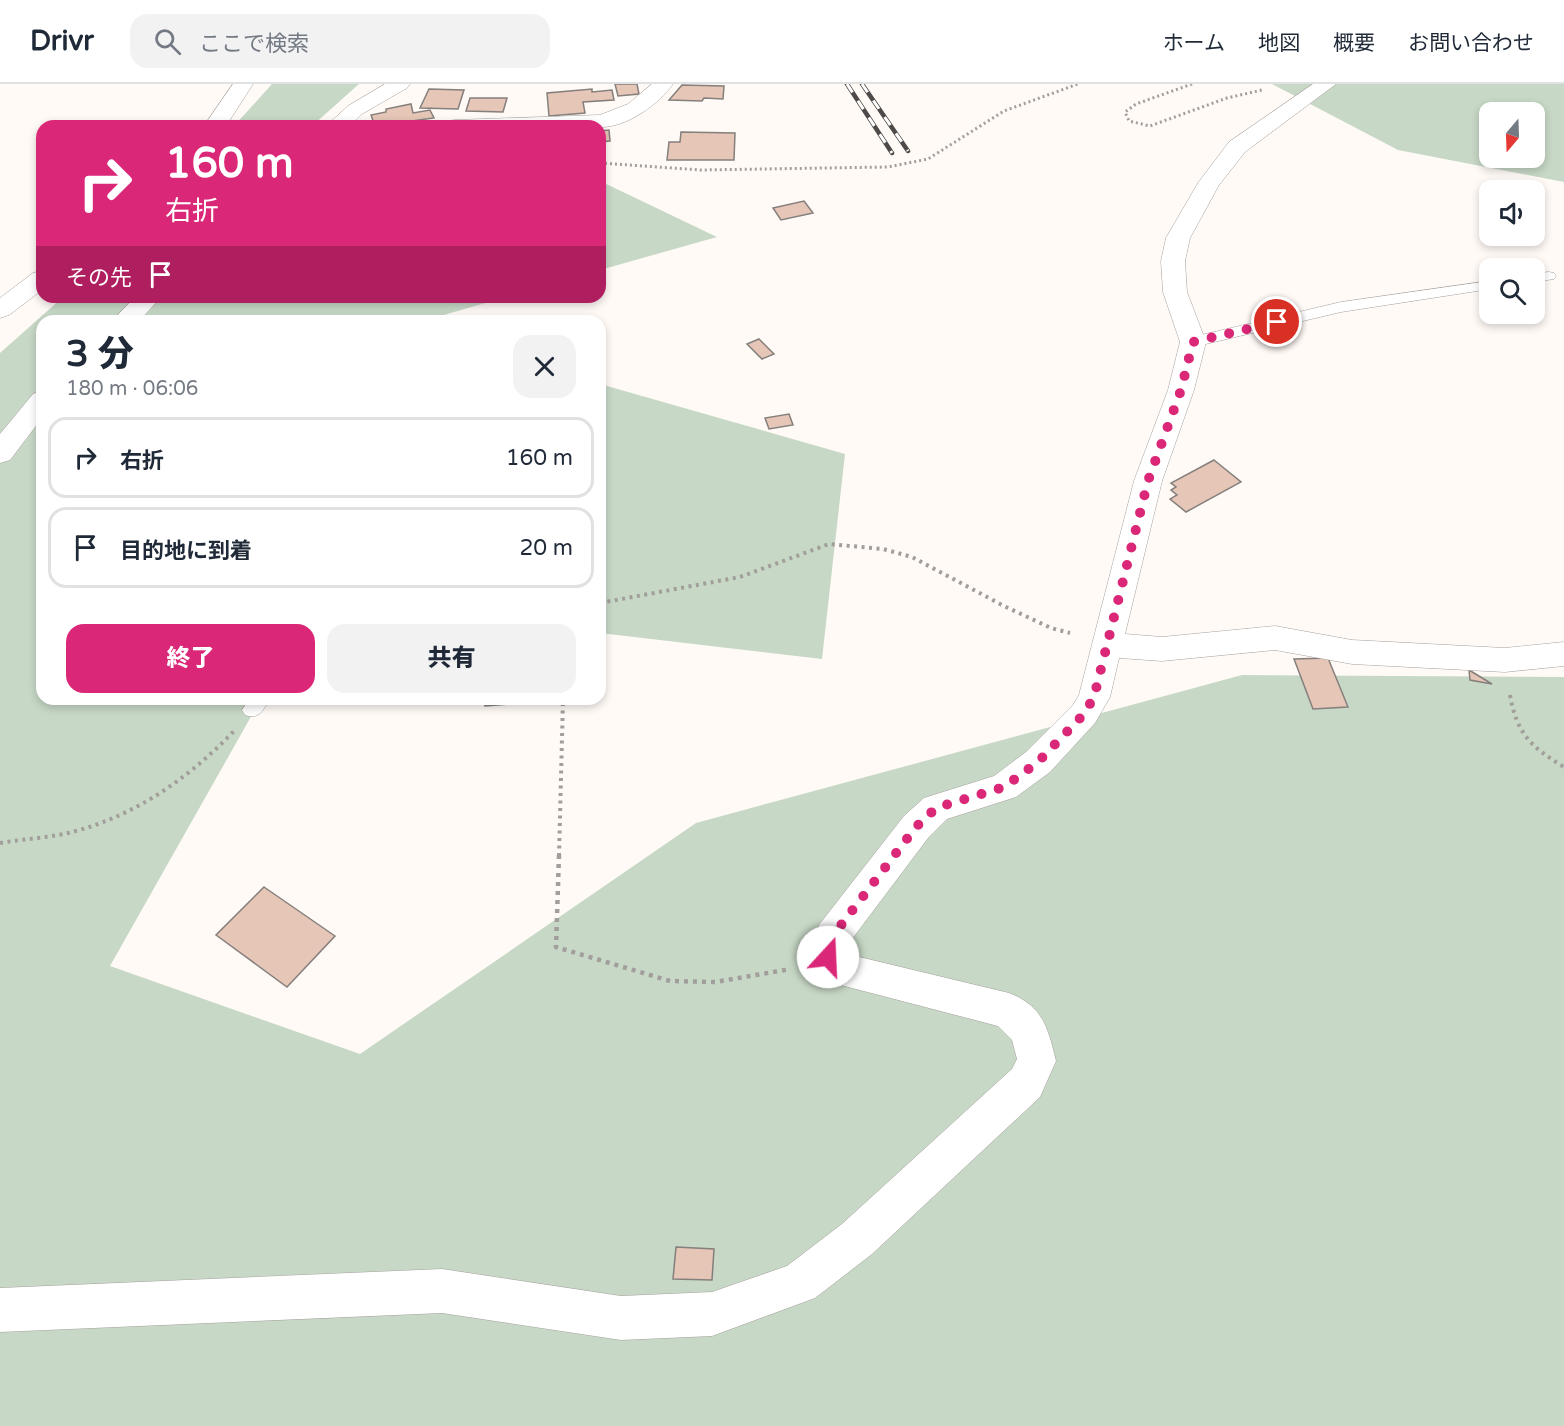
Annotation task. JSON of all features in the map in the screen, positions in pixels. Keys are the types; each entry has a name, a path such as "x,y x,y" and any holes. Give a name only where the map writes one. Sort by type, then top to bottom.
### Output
{"main road":[{"path":"219,120 243,84"},
{"path":"344,120 355,110 400,84"},
{"path":"604,120 621,116 642,106 663,84"},
{"path":"0,1310 234,1302 442,1291 621,1318 712,1314 800,1283 857,1239 1026,1083 1036,1061 1029,1030 1009,1011 846,971 828,957 832,937 922,821 936,808 1004,787 1038,762 1084,714 1094,697 1148,481 1181,390 1193,342 1175,292 1173,261 1178,238 1190,213 1226,159 1237,147 1326,84"},
{"path":"0,310 36,283"},
{"path":"130,315 142,303"},
{"path":"0,453 36,408"},
{"path":"1108,645 1162,649 1275,638 1352,652 1504,660 1564,654"}],"lane":[{"path":"1193,342 1341,307 1479,287"}],"path":[{"path":"606,163 701,170 888,167 928,159 1004,111 1078,84"},
{"path":"1192,84 1136,104 1125,112 1129,122 1150,126 1227,98 1266,89"},
{"path":"606,602 740,577 818,547 839,544 883,549 912,557 1051,628 1108,645"},
{"path":"1504,660 1512,712 1518,731 1544,755 1564,767"},
{"path":"0,843 67,834 107,823 144,803 190,773 223,743 255,705"},
{"path":"564,705 556,947 670,981 715,982 790,969 828,957"}],"green space":[{"path":"272,84 359,84 319,120 239,120"},
{"path":"1272,84 1564,84 1564,182 1491,168 1545,168 1545,102 1479,102 1479,166 1398,150"},
{"path":"606,184 717,237 606,268"},
{"path":"56,303 485,303 444,315 43,315"},
{"path":"36,321 36,705 258,705 110,966 360,1054 696,823 1242,675 1564,677 1564,1426 0,1426 0,353"},
{"path":"606,386 845,454 822,659 606,634"}],"building":[{"path":"615,84 637,84 639,94 618,96"},
{"path":"682,85 724,86 723,99 669,100"},
{"path":"429,89 464,90 458,109 420,108"},
{"path":"592,89 592,92 612,90 614,100 583,102 585,113 549,116 547,93"},
{"path":"470,98 507,98 503,112 466,111"},
{"path":"411,104 413,113 430,110 434,118 373,120 371,115 386,112 386,109"},
{"path":"606,130 609,130 610,141 606,141"},
{"path":"681,132 735,133 734,160 667,160 669,142 680,142"},
{"path":"804,201 813,213 781,220 773,208"},
{"path":"759,339 774,354 762,359 747,344"},
{"path":"789,414 793,425 769,429 765,418"},
{"path":"1214,460 1241,482 1186,512 1170,499 1177,495 1171,490 1176,487 1171,483"},
{"path":"1328,658 1348,707 1313,709 1294,659"},
{"path":"1469,670 1492,684 1470,680"},
{"path":"264,887 335,936 287,987 216,935"},
{"path":"676,1247 714,1249 712,1280 673,1279"}],"railway":[{"path":"847,84 892,153"},
{"path":"862,84 908,151"}],"route":[{"path":"828,957 832,937 916,827 936,808 1004,787 1038,762 1084,714 1094,697 1148,481 1181,390 1193,342 1277,322"}]}
